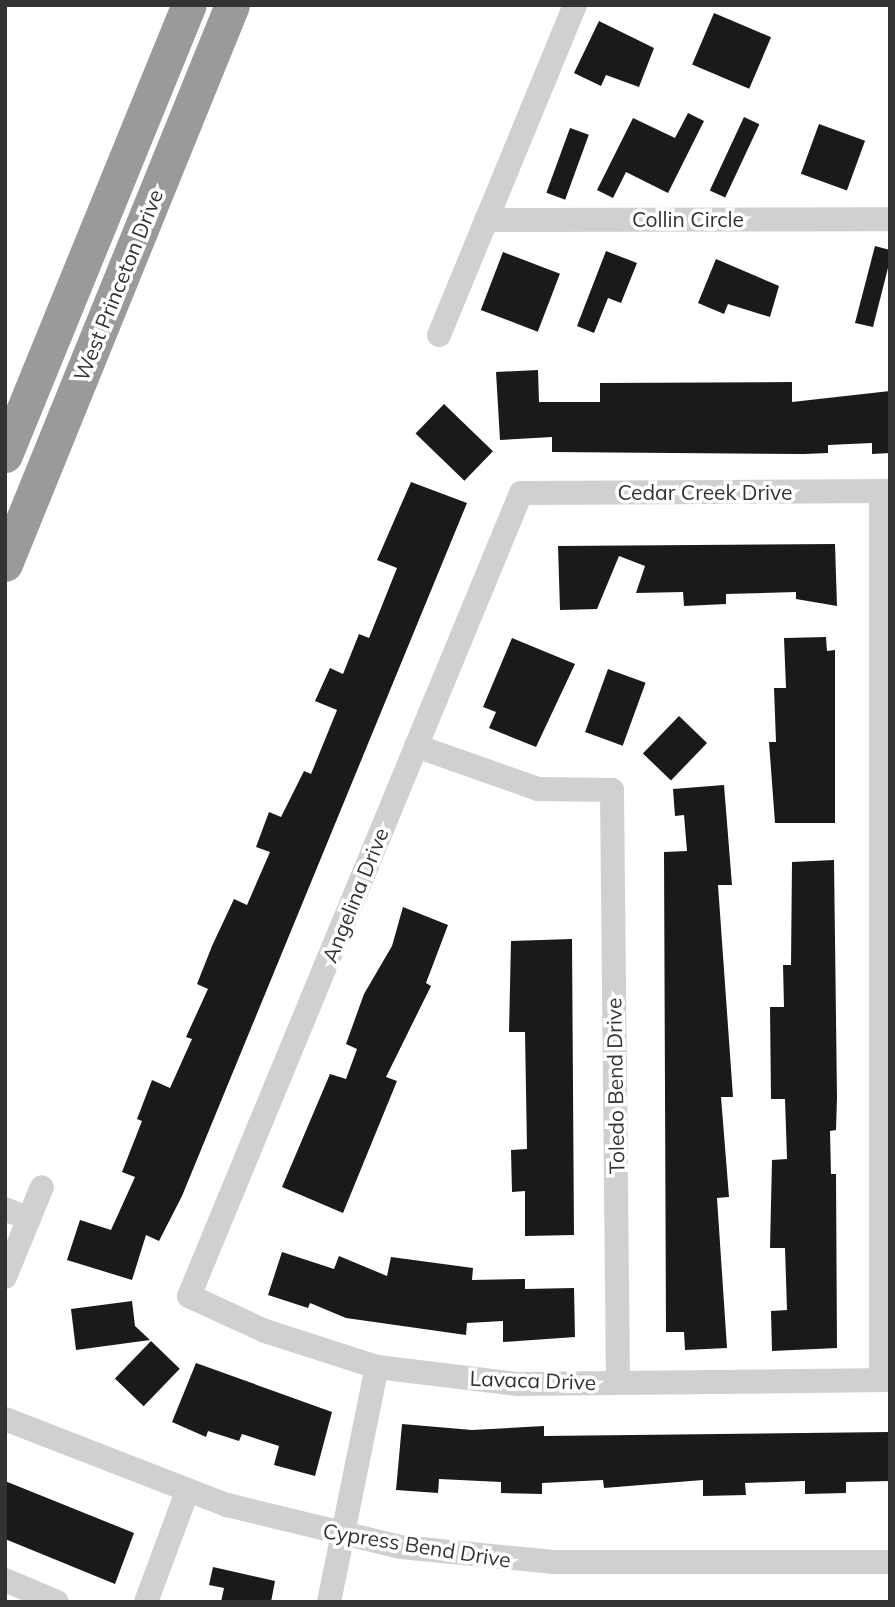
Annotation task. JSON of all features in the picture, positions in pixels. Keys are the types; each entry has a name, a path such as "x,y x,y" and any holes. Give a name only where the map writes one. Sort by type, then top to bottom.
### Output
{"highway":[{"name":"West Princeton Drive","path":"5,455 189,5"},
{"name":"West Princeton Drive","path":"5,564 232,5"}],"street":[{"path":"439,335 575,5"},
{"name":"Collin Circle","path":"486,220 890,219"},
{"path":"886,491 886,1380"},
{"name":"Cedar Creek Drive","path":"521,493 886,491"},
{"name":"Angelina Drive","path":"189,1296 521,493"},
{"name":"Toledo Bend Drive","path":"416,746 538,789 612,790 618,1382"},
{"path":"5,1276 42,1187"},
{"path":"5,1209 29,1219"},
{"name":"Lavaca Drive","path":"189,1296 265,1331 377,1367 518,1384 886,1380"},
{"path":"329,1602 346,1537 377,1367"},
{"name":"Cypress Bend Drive","path":"5,1419 187,1492 346,1537 528,1561 890,1562"},
{"path":"146,1602 187,1492"},
{"path":"5,1580 57,1602"}],"building":[{"path":"714,13 771,37 749,89 692,65"},
{"path":"599,21 654,48 639,87 606,75 601,86 574,73"},
{"path":"688,113 704,121 668,193 626,172 613,198 597,190 633,118 675,138"},
{"path":"744,117 759,124 725,198 710,190"},
{"path":"819,124 865,141 847,191 801,174"},
{"path":"570,128 589,135 565,200 546,193"},
{"path":"875,246 890,250 890,260 873,327 855,323"},
{"path":"606,251 637,263 621,303 608,298 594,333 577,326"},
{"path":"503,252 560,274 538,332 481,310"},
{"path":"716,259 779,286 770,317 728,304 724,314 698,303"},
{"path":"538,370 539,402 600,402 600,383 792,382 792,402 890,391 890,453 872,454 872,443 828,445 828,453 804,454 552,452 552,437 500,440 496,372"},
{"path":"444,404 493,451 464,481 416,433"},
{"path":"411,482 467,503 182,1196 159,1241 146,1235 132,1280 67,1260 80,1220 111,1230 135,1177 122,1172 142,1121 137,1119 152,1080 170,1088 192,1039 186,1037 208,989 197,984 212,946 234,899 247,905 270,852 256,847 269,812 281,817 304,771 311,774 337,710 315,701 330,668 343,674 359,634 369,638 397,568 377,560"},
{"path":"835,544 837,606 796,599 796,592 726,594 726,604 684,606 683,592 636,593 645,566 619,556 597,609 560,610 558,546"},
{"path":"826,637 827,651 835,650 835,823 775,823 769,742 776,742 774,688 786,688 784,638"},
{"path":"512,638 575,664 536,747 489,728 496,712 483,707"},
{"path":"608,669 646,683 623,746 585,732"},
{"path":"679,716 707,743 671,780 643,753"},
{"path":"724,785 732,885 718,885 733,1097 721,1097 729,1197 717,1198 727,1348 685,1350 684,1332 666,1332 664,852 687,851 684,815 675,816 673,789"},
{"path":"834,860 837,1097 836,1130 830,1131 831,1174 836,1174 837,1348 772,1351 771,1311 787,1310 785,1248 770,1248 772,1160 787,1159 785,1099 771,1099 770,1007 784,1007 783,965 791,965 792,862"},
{"path":"403,907 448,925 426,983 431,986 386,1077 397,1081 343,1213 282,1187 330,1074 346,1079 357,1049 346,1044 364,994 392,946"},
{"path":"572,939 574,1235 525,1236 525,1191 512,1192 511,1150 527,1149 525,1032 509,1032 511,941"},
{"path":"282,1252 334,1269 339,1256 387,1276 391,1257 473,1268 472,1280 525,1279 525,1289 574,1288 575,1337 503,1342 503,1321 467,1323 466,1335 346,1318 310,1303 308,1308 268,1295"},
{"path":"132,1301 135,1326 150,1340 76,1350 71,1309"},
{"path":"151,1341 180,1369 144,1406 115,1378"},
{"path":"196,1363 332,1412 315,1476 274,1465 279,1446 242,1434 239,1441 208,1431 206,1437 172,1422"},
{"path":"402,1424 472,1430 544,1426 544,1436 890,1432 890,1481 846,1482 846,1493 805,1494 805,1481 745,1483 746,1495 703,1496 703,1480 604,1488 603,1480 542,1483 542,1494 501,1493 501,1482 439,1479 438,1493 396,1490"},
{"path":"5,1481 134,1533 115,1584 5,1539"},
{"path":"213,1567 275,1581 271,1602 221,1602 224,1588 209,1585"}]}
